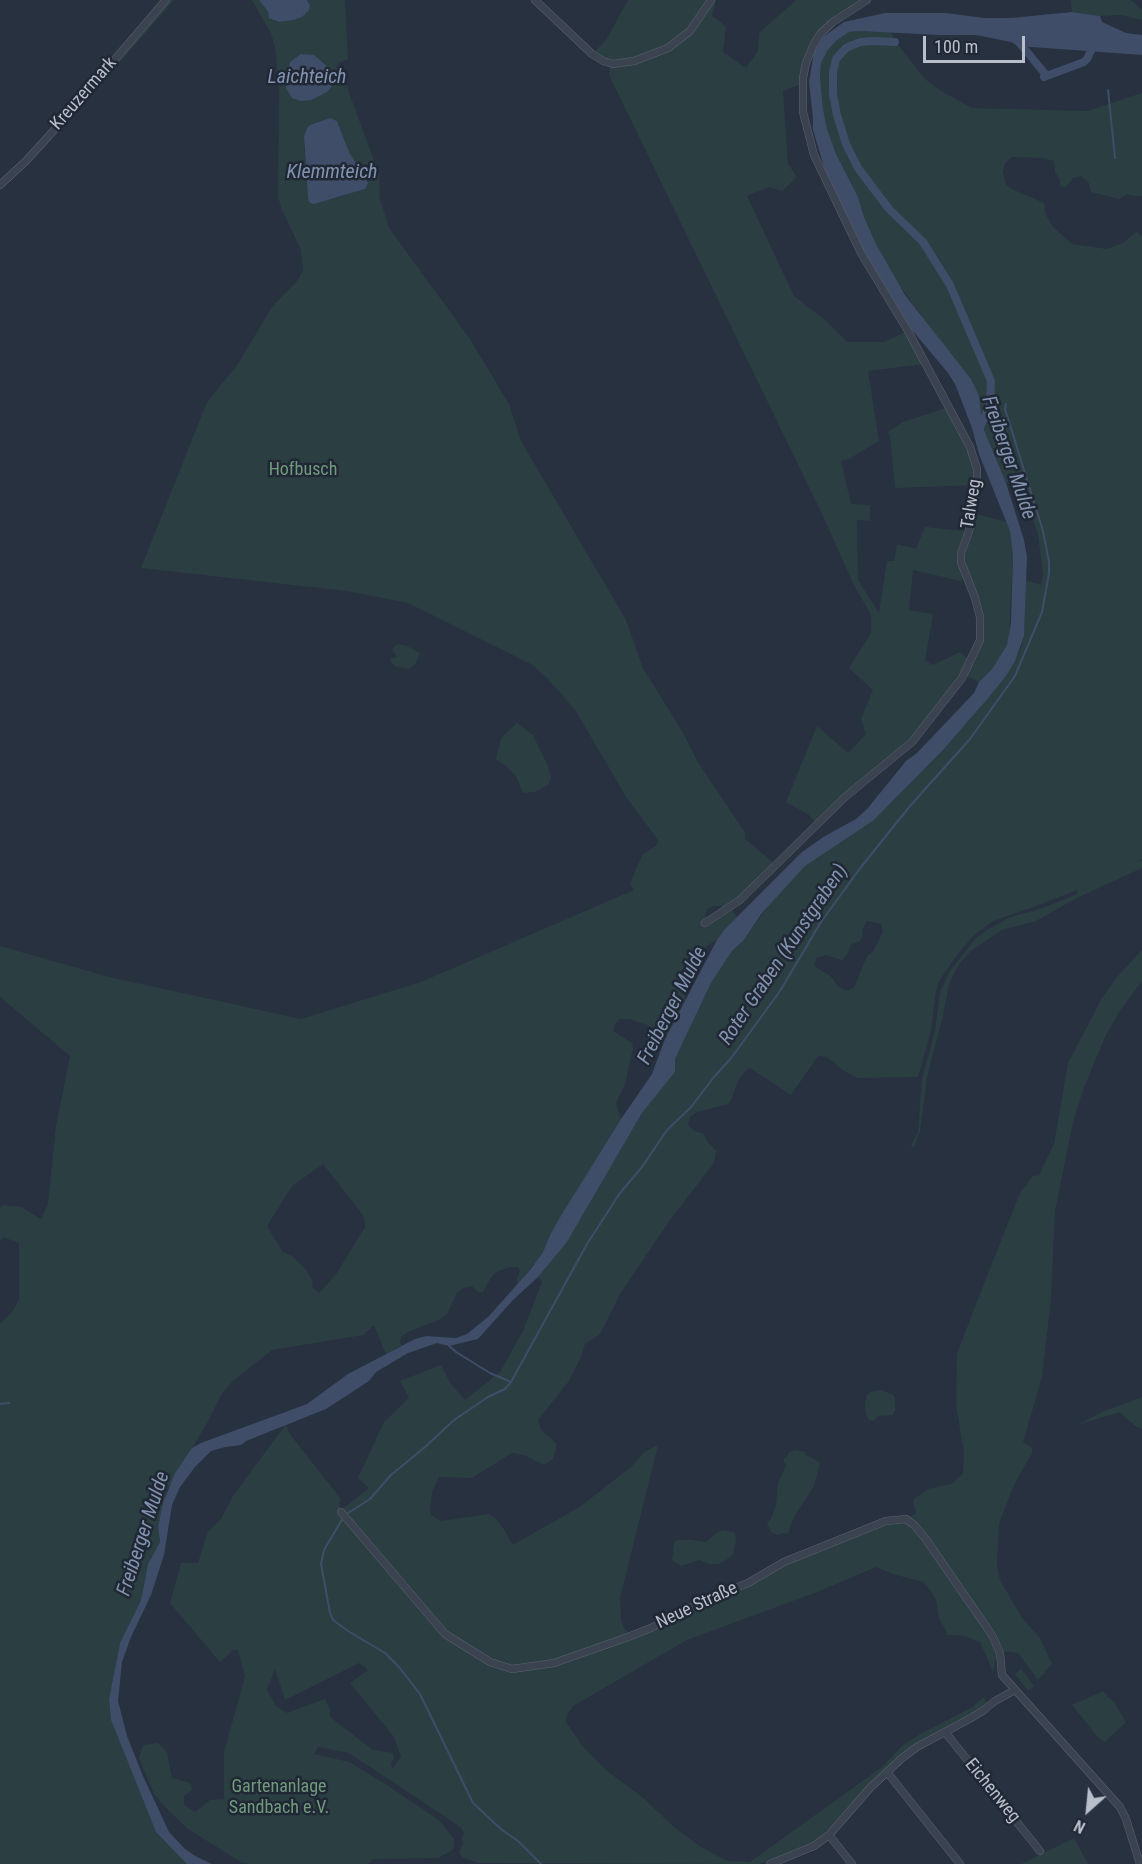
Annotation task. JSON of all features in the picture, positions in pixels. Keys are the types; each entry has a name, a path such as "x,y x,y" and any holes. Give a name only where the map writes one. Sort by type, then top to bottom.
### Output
{"street":[{"name":"Kreuzermark","path":"0,185 51,133 166,0"},
{"path":"535,0 592,54 613,64 634,61 668,48 690,31 711,0"},
{"name":"Talweg","path":"705,922 740,900 845,797 912,742 962,678 980,640 980,617 961,562 977,484 977,469 970,447 908,331 861,253 814,155 803,112 803,78 806,63 820,33 867,0"},
{"name":"Neue Straße","path":"341,1512 445,1634 480,1657 512,1669 554,1663 628,1637 651,1628 709,1598 734,1589 784,1562 886,1521 906,1520 914,1525 926,1539 992,1635 1000,1653 1002,1675 1120,1807 1140,1864"},
{"path":"770,1864 814,1846 829,1836 870,1788 917,1747 971,1718 1015,1690"},
{"name":"Eichenweg","path":"945,1732 1040,1851"},
{"path":"887,1772 960,1864"},
{"path":"829,1836 852,1864"}],"green space":[{"path":"160,0 174,0 95,91 86,86"},
{"name":"Hofbusch","path":"252,0 259,0 269,15 279,22 302,17 309,10 310,5 307,0 345,0 348,59 338,63 379,174 380,199 389,228 470,339 509,404 521,441 626,620 643,668 683,733 697,761 746,834 745,839 775,864 730,906 737,917 717,940 695,957 683,984 685,1000 665,1039 652,1027 630,1019 620,1019 615,1024 613,1031 632,1043 633,1048 625,1084 616,1103 621,1119 550,1235 543,1252 518,1284 517,1278 520,1271 518,1267 510,1267 492,1276 483,1292 478,1292 472,1286 464,1288 457,1293 447,1314 441,1319 408,1332 401,1337 402,1345 386,1354 374,1325 363,1335 272,1350 232,1382 222,1393 206,1425 167,1490 158,1527 160,1542 148,1564 141,1600 120,1643 109,1699 111,1720 156,1832 189,1864 0,1864 0,1324 12,1312 19,1300 19,1243 3,1237 0,1242 0,1208 2,1205 21,1207 41,1219 48,1204 56,1126 70,1056 0,997 0,946 109,977 301,1019 421,982 634,890 630,884 638,864 643,854 657,845 658,840 626,797 576,711 546,677 531,664 408,603 347,591 141,568 207,402 238,364 272,307 298,280 303,270 301,250 278,197 279,84 271,33","holes":["330,118 337,121 349,152 367,186 365,189 339,197 308,200 304,145 310,125","713,906 721,906 724,909 706,921 707,909","323,1164 363,1215 365,1222 365,1227 337,1273 319,1293 312,1287 313,1282 302,1265 283,1252 267,1226 292,1186"]},
{"path":"628,0 716,0 712,16 726,26 723,52 746,68 758,51 759,33 796,0 859,0 861,2 833,22 810,51 802,85 783,91 788,164 797,177 782,191 769,187 747,196 794,296 825,320 847,342 884,342 908,331 924,364 868,371 879,441 849,459 841,461 851,504 870,505 870,521 857,520 858,580 879,613 887,561 894,561 897,544 916,549 925,527 965,531 958,553 963,579 961,581 913,570 909,610 933,614 925,661 933,665 960,652 969,659 962,673 910,741 815,822 809,815 786,802 817,726 848,753 866,734 861,719 873,690 849,668 871,633 871,615 853,583 823,516 609,75 610,64 592,54 606,40"},
{"path":"1071,0 1131,0 1142,10 1142,20 1121,15 1100,16 1072,12"},
{"name":"Gartenanlage Sandbach e.V.","path":"849,32 891,32 895,41 925,79 941,91 972,108 1088,111 1142,93 1142,196 1127,194 1119,199 1091,192 1089,183 1081,176 1073,178 1066,187 1060,186 1054,161 1043,158 1012,157 1005,163 1003,172 1006,185 1044,203 1046,215 1054,228 1072,244 1107,249 1123,243 1136,232 1142,236 1142,859 1138,862 1142,861 1142,868 1077,898 1036,921 1002,930 972,950 963,959 949,984 927,1077 920,1131 914,1148 911,1146 918,1132 922,1079 935,1031 940,992 950,971 977,937 987,930 1008,918 1043,908 1077,894 1077,890 993,921 974,935 939,981 931,1030 918,1077 857,1078 827,1057 818,1056 791,1095 750,1068 738,1081 728,1104 697,1112 690,1117 688,1125 694,1131 704,1134 706,1140 716,1151 714,1163 670,1220 620,1294 600,1334 585,1344 569,1381 538,1420 541,1430 557,1444 553,1459 544,1465 524,1455 512,1453 472,1478 439,1477 432,1492 430,1510 431,1515 441,1521 489,1514 503,1528 513,1545 581,1506 632,1466 644,1452 658,1445 620,1598 621,1620 624,1628 633,1638 800,1559 916,1514 914,1499 928,1489 951,1484 963,1474 964,1453 956,1404 957,1354 1020,1193 1033,1176 1039,1175 1054,1144 1068,1063 1102,998 1117,977 1142,950 1142,981 1119,1012 1105,1037 1083,1090 1073,1122 1055,1211 1051,1299 1042,1377 1023,1442 1032,1448 1032,1453 1014,1485 999,1523 997,1566 1000,1580 1022,1618 1040,1638 1052,1664 1038,1680 1018,1653 1001,1651 996,1633 963,1588 952,1584 980,1621 997,1650 993,1672 980,1642 964,1636 948,1635 939,1618 936,1600 923,1582 876,1567 817,1592 687,1640 573,1706 567,1714 566,1722 581,1744 607,1771 642,1797 675,1828 701,1847 727,1861 750,1862 882,1767 903,1745 971,1708 984,1697 987,1704 895,1759 823,1835 813,1842 759,1864 479,1863 463,1858 459,1852 463,1844 464,1833 456,1824 349,1753 318,1747 314,1754 349,1762 440,1821 454,1839 454,1847 438,1858 373,1859 368,1864 251,1864 241,1862 188,1829 169,1811 154,1794 139,1758 143,1745 158,1743 167,1752 172,1778 190,1783 192,1790 184,1796 184,1805 195,1812 210,1800 224,1799 224,1752 245,1677 238,1650 233,1650 220,1662 170,1603 181,1563 198,1563 208,1531 221,1519 233,1496 286,1424 289,1433 341,1499 339,1503 341,1510 369,1488 358,1478 384,1422 409,1398 400,1381 441,1365 450,1383 465,1400 500,1372 523,1331 542,1282 538,1277 567,1242 642,1113 675,1072 675,1059 711,983 732,951 743,941 774,898 805,866 874,820 943,750 1006,676 1021,648 1024,636 1025,580 1041,585 1043,573 1038,535 1021,481 1006,483 982,425 971,379 897,282 876,244 858,197 836,154 827,129 820,77 821,63 827,51 836,41","holes":["867,921 881,924 883,932 873,952 868,955 854,988 846,991 839,987 830,976 814,966 816,958 826,955 842,960 851,944 859,942 863,937 862,930","359,1663 368,1670 350,1683 394,1737 401,1757 392,1769 393,1753 373,1750 330,1717 330,1709 325,1699 287,1713 276,1706 267,1690 275,1669 285,1700"]},
{"path":"949,407 970,447 977,485 895,488 888,432 903,422"},
{"path":"976,514 1007,522 1013,556 1007,645 992,669 979,682 967,676 979,650 983,632 982,616 964,559"},
{"path":"397,644 420,653 416,663 409,669 394,666 391,662 390,659 397,657 392,650"},
{"path":"517,723 533,735 551,777 548,785 534,792 523,793 516,776 496,759 501,738"},
{"path":"881,1390 895,1398 893,1415 878,1416 873,1421 869,1420 865,1404 867,1395 870,1392"},
{"path":"1142,1397 1142,1429 1120,1412 1077,1425 1104,1411"},
{"path":"797,1450 805,1452 806,1455 820,1462 814,1486 794,1517 789,1531 787,1534 778,1535 771,1532 767,1523 776,1505 778,1483 786,1466 783,1459 789,1452"},
{"path":"724,1530 735,1533 736,1539 733,1555 726,1560 718,1564 710,1564 699,1560 681,1566 672,1560 674,1543 677,1540 706,1542"},
{"path":"1021,1669 1034,1686 1028,1691 1015,1674"},
{"path":"1103,1691 1114,1702 1126,1722 1105,1742 1097,1736 1072,1705"},
{"path":"1074,1838 1088,1864 1021,1864"}],"water":[{"path":"259,0 307,0 310,5 309,10 302,17 279,22 269,18 268,12"},
{"path":"1072,12 1100,16 1102,22 1126,33 1142,35 1142,55 1018,46 1011,42 976,35 860,31 849,32 836,41 827,51 821,63 820,77 827,129 836,154 858,197 876,244 905,295 971,379 979,396 982,425 1006,483 1027,557 1024,636 1015,661 1006,676 943,750 874,820 805,866 762,913 743,941 732,951 711,983 675,1059 675,1072 642,1113 567,1242 538,1277 513,1300 478,1339 449,1346 437,1343 408,1353 376,1372 369,1381 326,1409 241,1445 211,1451 180,1487 172,1505 164,1555 151,1595 122,1662 118,1701 127,1736 169,1832 185,1849 212,1864 187,1864 156,1832 111,1720 109,1699 120,1643 141,1600 148,1564 160,1542 158,1527 163,1503 175,1473 192,1448 201,1443 307,1404 348,1374 415,1339 426,1336 456,1338 467,1334 489,1316 543,1252 559,1219 652,1074 665,1039 724,930 802,852 856,819 867,809 906,761 917,753 974,693 979,682 992,669 1007,645 1011,623 1013,556 1010,531 979,454 972,428 955,384 907,324 867,258 825,170 813,130 809,82 814,52 823,37 844,22 885,13 946,13 984,18 1011,18"},
{"name":"Laichteich","path":"301,54 314,55 330,69 332,75 332,86 327,92 311,100 301,101 292,98 286,88 290,62"},
{"name":"Klemmteich","path":"330,118 337,121 349,152 368,183 365,189 314,204 308,199 304,137 310,125"}],"waterway":[{"path":"1017,40 1047,76"},
{"name":"Freiberger Mulde","path":"895,42 860,42 846,48 836,59 833,94 837,115 846,144 858,168 889,209 923,242 950,285 991,381 990,404 979,430"},
{"path":"1044,77 1084,62 1095,42"},
{"path":"1108,90 1115,158"},
{"name":"Roter Graben (Kunstgraben)","path":"348,1513 370,1499 391,1475 454,1420 488,1397 505,1389 511,1382 587,1244 620,1193 642,1167 667,1130 691,1107 732,1057 780,991 821,922 861,867 910,806 970,739 1015,676 1042,612 1049,562 1043,531 1005,409 1006,404"},
{"path":"447,1344 490,1373 511,1382"},
{"path":"0,1404 9,1403"},
{"name":"Roter Graben (Kunstgraben)","path":"343,1518 324,1550 321,1564 333,1620 385,1653 399,1667 420,1694 473,1803 541,1864"}]}
